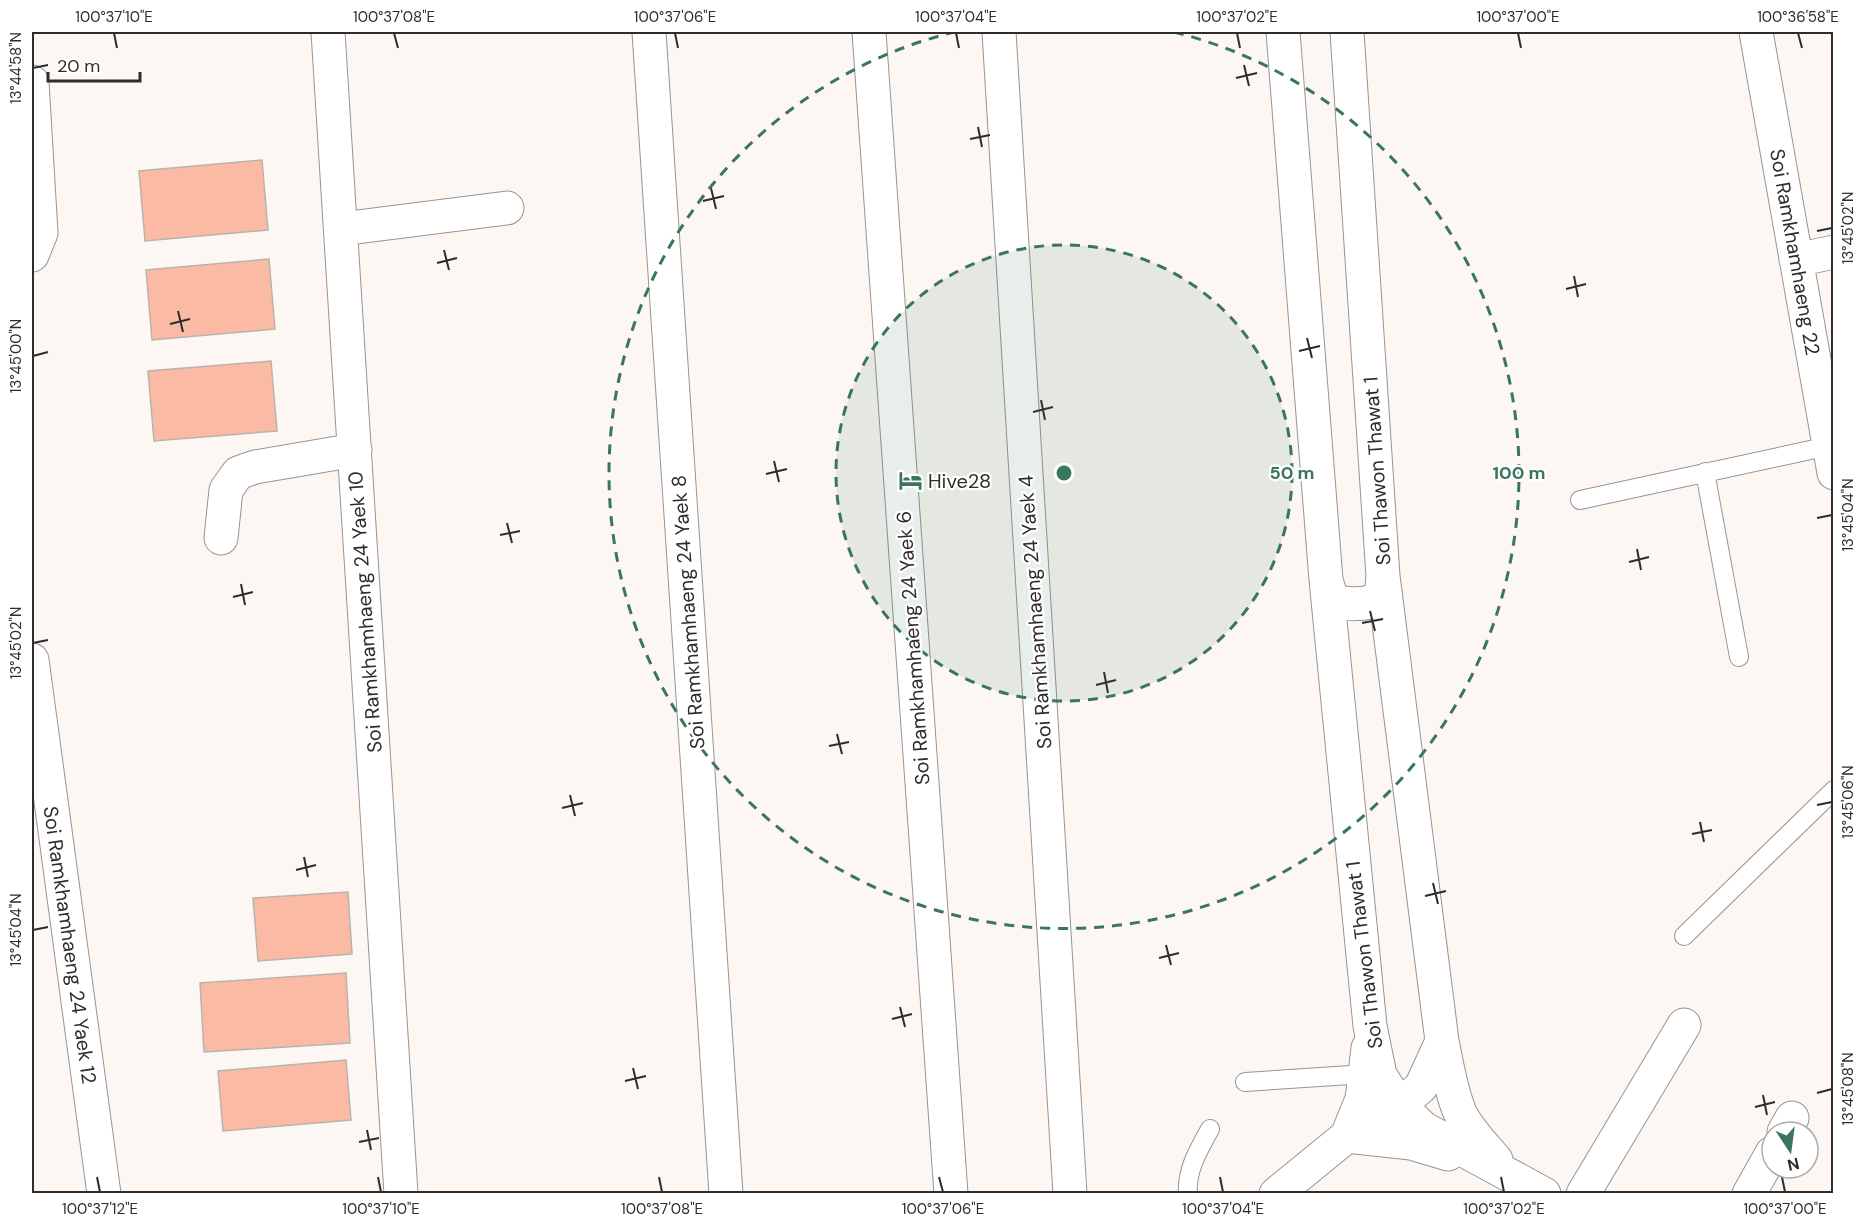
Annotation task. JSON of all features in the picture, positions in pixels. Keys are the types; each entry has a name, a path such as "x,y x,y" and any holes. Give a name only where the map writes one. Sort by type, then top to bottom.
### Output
{"street":[{"name":"Soi Ramkhamhaeng 24 Yaek 10","path":"328,32 401,1194"},
{"name":"Soi Ramkhamhaeng 24 Yaek 8","path":"649,32 726,1194"},
{"name":"Soi Ramkhamhaeng 24 Yaek 6","path":"869,32 951,1194"},
{"name":"Soi Ramkhamhaeng 24 Yaek 4","path":"999,32 1070,1194"},
{"name":"Soi Thawon Thawat 1","path":"1283,32 1326,580 1370,1026 1380,1075 1400,1105 1423,1128 1509,1175"},
{"name":"Soi Thawon Thawat 1","path":"1347,32 1383,576 1442,1041 1448,1072 1461,1114 1475,1136 1509,1175"},
{"name":"Soi Ramkhamhaeng 22","path":"1756,32 1831,460"},
{"path":"32,82 41,233 32,255"},
{"path":"340,229 507,208"},
{"path":"1796,260 1833,252"},
{"path":"221,538 226,490 238,473 255,467 355,450"},
{"path":"1326,580 1332,600 1346,604 1376,599 1380,596 1383,576"},
{"name":"Soi Ramkhamhaeng 24 Yaek 12","path":"32,660 104,1194"},
{"path":"1583,1194 1684,1025"},
{"path":"1347,1136 1362,1100 1370,1026"},
{"path":"1275,1194 1347,1136 1400,1105 1420,1087 1442,1041"},
{"path":"1347,1136 1411,1143 1509,1175 1544,1194"},
{"path":"1749,1194 1760,1174"}],"lane":[{"path":"1580,500 1705,472 1831,460"},
{"path":"1705,472 1739,657"},
{"path":"1684,936 1833,790"},
{"path":"1245,1082 1366,1074"},
{"path":"1188,1194 1187,1183 1195,1157 1210,1129"}],"building":[{"path":"262,160 268,230 145,241 139,171"},
{"path":"269,259 275,329 152,340 146,270"},
{"path":"271,361 277,431 154,441 148,371"},
{"path":"348,892 352,954 258,961 253,898"},
{"path":"346,973 350,1043 204,1052 200,983"},
{"path":"346,1060 351,1120 223,1131 218,1071"}],"place":[{"name":"Hive28","path":"910,481"}]}
